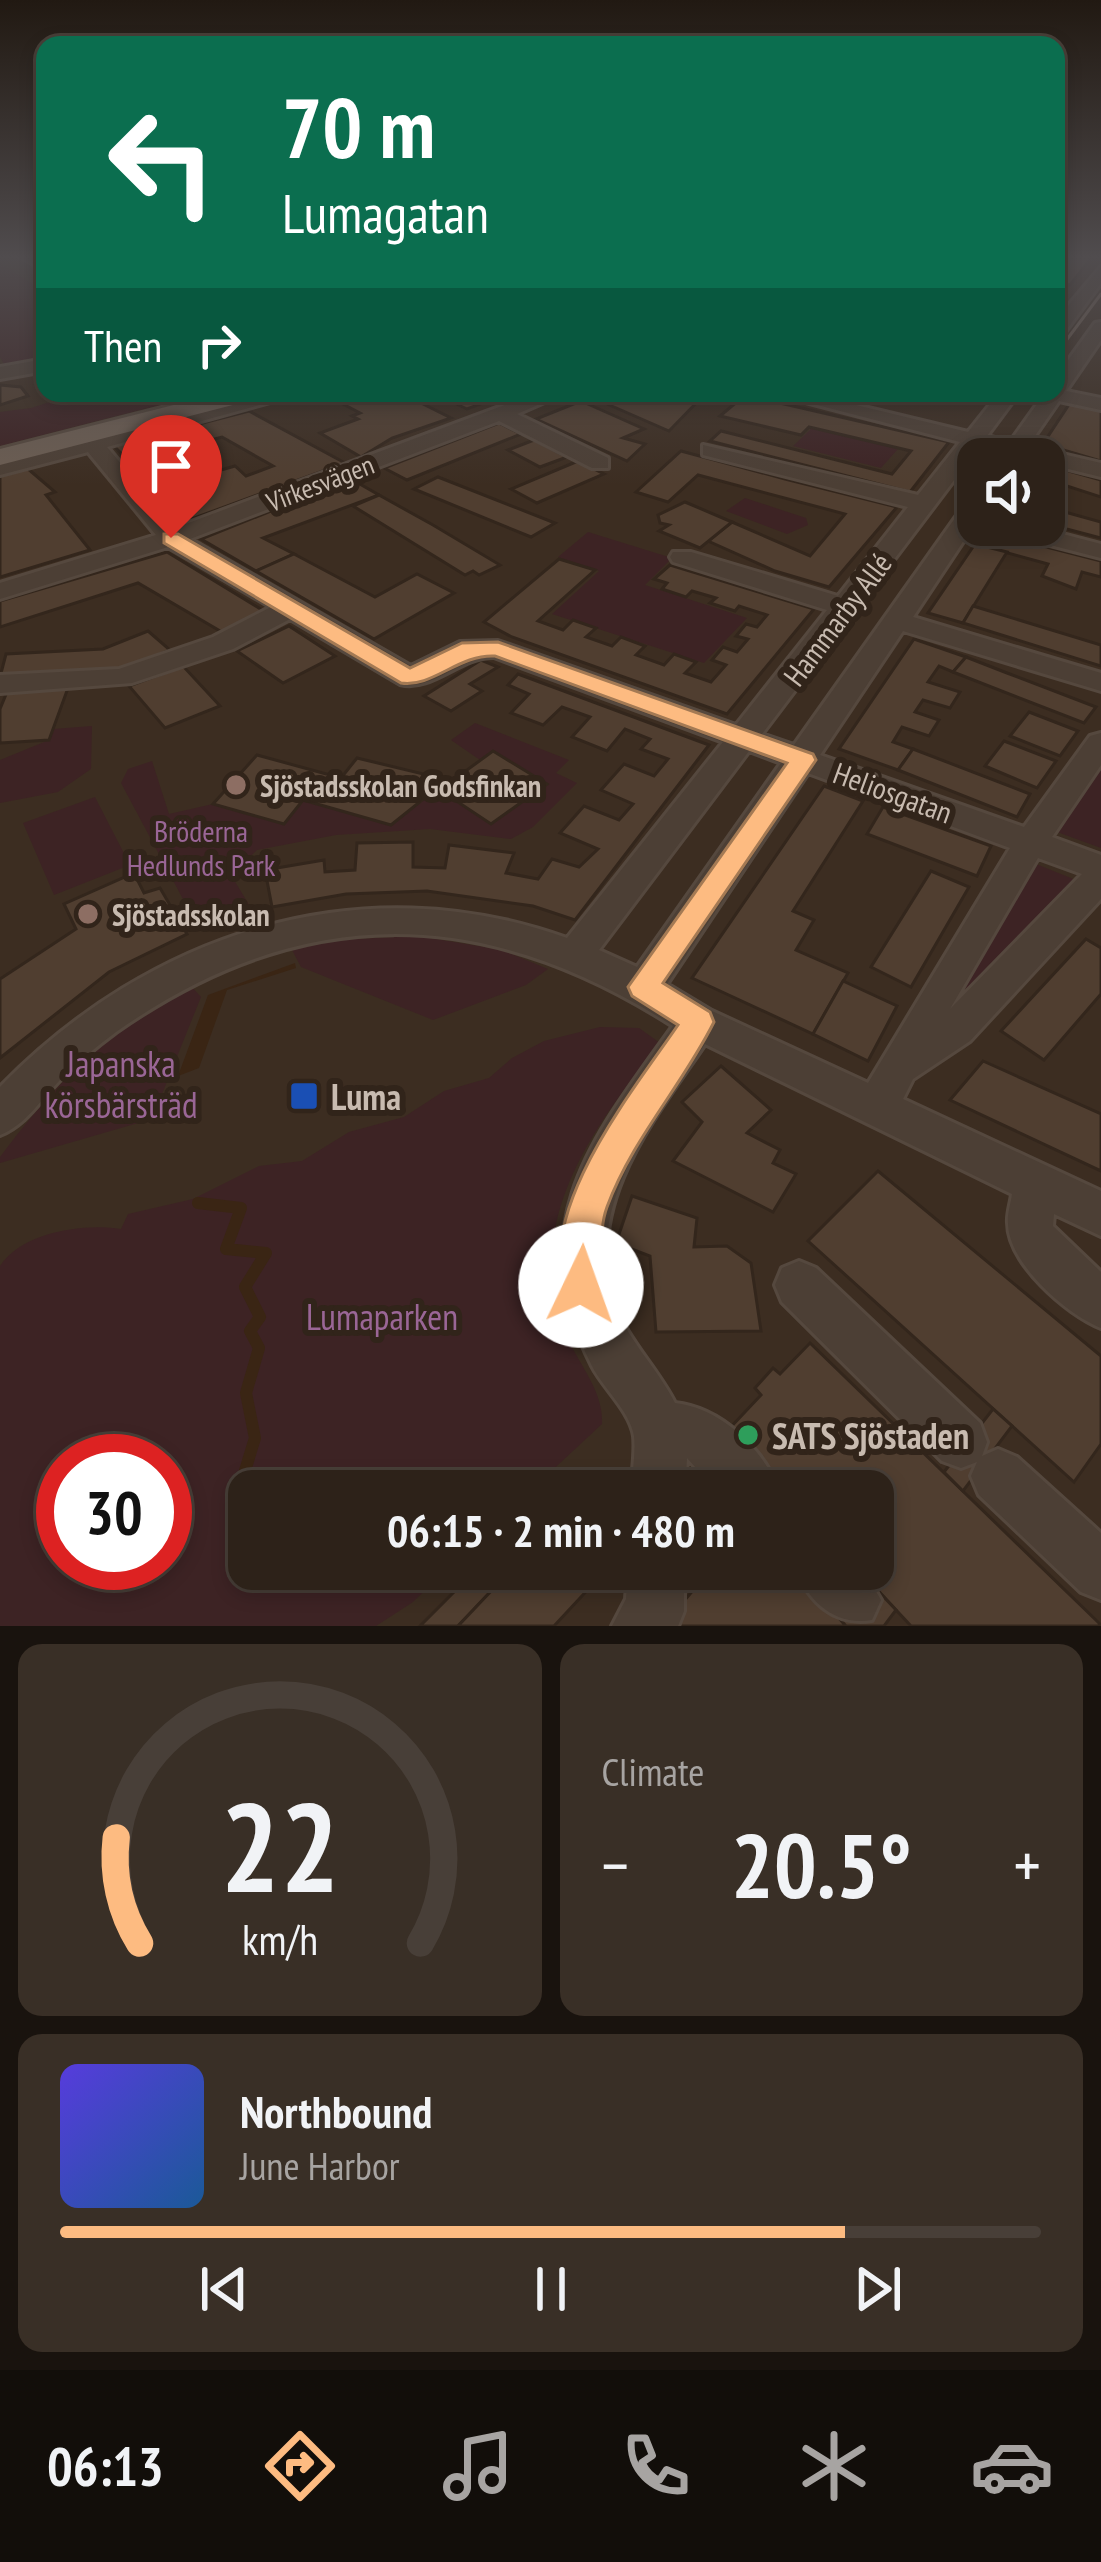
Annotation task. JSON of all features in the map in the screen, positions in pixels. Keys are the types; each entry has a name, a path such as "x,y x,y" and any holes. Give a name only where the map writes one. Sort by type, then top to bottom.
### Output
{"main road":[{"path":"0,457 215,402"}],"street":[{"path":"1065,379 1097,333"},
{"path":"0,374 36,367"},
{"path":"1065,395 1101,404"},
{"path":"0,468 258,402"},
{"name":"Virkesvägen","path":"0,591 171,538 532,402"},
{"path":"820,402 975,438"},
{"name":"Hammarby Allé","path":"975,438 1002,402"},
{"path":"1023,438 1049,402"},
{"path":"501,414 601,463"},
{"name":"Heliosgatan","path":"93,444 171,538 410,678 470,648 498,649 1101,868"},
{"path":"710,451 924,504"},
{"name":"Hammarby Allé","path":"574,956 957,461"},
{"path":"1065,463 1101,470"},
{"name":"Hammarby Allé","path":"644,987 957,538"},
{"path":"1065,542 1101,551"},
{"path":"682,557 846,607"},
{"path":"0,684 122,677 223,643 290,608"},
{"path":"898,621 1101,682"},
{"path":"878,1108 1028,843 1101,743"},
{"path":"897,1069 956,1029 1101,877"},
{"path":"0,1116 56,1058 118,1009 244,945 345,922 413,919 512,934 574,956 644,987 698,1022 1101,1214"},
{"path":"658,1470 659,1428 591,1312 581,1285 579,1256 587,1210 618,1143 698,1022"},
{"path":"1036,1184 1030,1226 1038,1246 1101,1304"},
{"path":"799,1285 1101,1572"},
{"path":"659,1428 699,1432 734,1470"},
{"path":"641,1626 655,1611 656,1590"}],"green space":[{"path":"0,333 36,333 36,361 6,368 0,357"},
{"path":"50,402 171,402 0,446 0,412"},
{"path":"812,428 898,449 881,468 793,446"},
{"path":"745,498 806,518 808,525 787,534 726,511"},
{"path":"588,532 672,558 645,585 747,618 704,663 552,614 599,571 558,557"},
{"name":"Bröderna Hedlunds Park","path":"475,723 569,760 556,773 577,783 533,827 511,839 430,829 336,835 257,850 231,875 254,913 200,931 121,783 128,769 152,761 169,814 213,804 284,824 303,800 390,825 437,788 491,824 546,784 493,752 480,760 451,740"},
{"path":"92,726 91,769 58,792 0,803 0,760 49,740 53,729"},
{"path":"1101,758 1101,848 1049,829"},
{"path":"95,797 130,865 54,895 23,823"},
{"path":"1031,862 1081,882 944,1016"},
{"path":"418,936 502,950 548,969 526,985 433,1020 301,967 292,950 332,940"},
{"name":"Japanska körsbärsträd","path":"193,988 201,997 152,1119 0,1163 20,1131 86,1059 136,1020"},
{"name":"Lumaparken","path":"600,1027 639,1028 660,1043 590,1142 559,1213 552,1251 554,1291 565,1332 594,1388 602,1424 553,1470 228,1470 228,1590 425,1590 376,1626 0,1626 0,1266 10,1254 55,1232 121,1229 128,1214 193,1199 259,1166 302,1161 349,1132 404,1117 444,1091 489,1078 512,1058 544,1041"}],"shaded area":[{"path":"295,963 296,968 227,990 199,1068 178,1076 208,995"}],"building":[{"path":"0,385 21,387 28,396 0,405"},
{"path":"339,402 419,402 451,418 392,438 361,457 320,433 358,419 352,416 360,413"},
{"path":"452,402 486,402 467,409"},
{"path":"583,402 644,429 623,438 645,444 627,461 536,419"},
{"path":"603,402 697,402 669,431"},
{"path":"737,402 775,402 949,442 910,492 710,441 721,431 892,474 911,451 809,427 801,435 720,416"},
{"path":"1070,403 1101,410 1101,461 1065,450 1065,438 1047,438"},
{"path":"249,411 345,463 186,521 114,446","holes":["222,437 273,466 246,476 235,466 193,478 166,451"]},
{"path":"499,423 521,434 407,480 384,468"},
{"path":"534,440 567,457 540,467 508,450"},
{"path":"681,451 897,507 829,587 775,571 708,541 732,522 810,556 845,514 698,475 668,502 636,492"},
{"path":"578,461 604,474 537,503 511,489"},
{"path":"27,468 55,492 46,495 90,550 0,577 0,475"},
{"path":"1065,470 1101,480 1101,497 1065,485"},
{"path":"438,477 555,523 531,537 414,489"},
{"path":"351,479 379,495 263,538 294,554 256,571 201,539"},
{"path":"379,495 500,565 479,575 473,571 465,575 353,506"},
{"path":"685,502 732,522 700,548 659,531 669,525 660,523 658,515"},
{"path":"1065,512 1101,522 1101,538 1065,529"},
{"path":"974,546 1007,552 963,623 928,613"},
{"path":"982,546 1042,546 1101,561 1101,577 1082,572 1076,589 1042,576 1048,564"},
{"path":"167,552 267,613 227,635 138,583 0,627 0,601"},
{"path":"294,554 375,597 417,574 454,593 374,639 256,571"},
{"path":"559,559 595,570 538,621 563,630 573,620 596,628 586,637 612,646 621,637 645,646 636,655 664,665 674,654 696,662 685,673 711,682 726,665 712,660 723,647 737,652 748,639 736,636 746,624 757,627 767,615 710,603 716,598 692,591 686,597 662,589 667,583 654,579 670,565 814,609 727,714 512,637 484,622"},
{"path":"973,606 1101,645 1101,666 963,623"},
{"path":"289,626 335,656 283,683 237,651"},
{"path":"148,631 170,650 121,671 0,677 6,654 103,649"},
{"path":"914,639 966,657 953,672 939,666 928,682 960,692 950,708 923,700 915,712 939,720 929,736 902,727 893,742 913,749 898,770 839,749"},
{"path":"966,657 1096,707 1084,723 953,672"},
{"path":"481,660 498,667 470,684 482,691 451,711 424,696"},
{"path":"183,666 220,706 165,728 129,686"},
{"path":"518,674 709,745 575,920 533,906 427,891 346,894 272,907 265,870 324,860 325,872 355,870 357,843 413,842 413,867 445,868 449,845 514,853 506,873 538,879 552,859 579,867 598,849 560,833 584,806 619,820 633,804 601,790 624,764 654,776 668,759 641,749 650,739 625,729 607,751 572,737 590,717 562,707 543,725 511,713 529,694 508,685"},
{"path":"68,688 49,740 0,743 0,709 7,692"},
{"path":"1029,712 1078,731 1060,756 1010,736"},
{"path":"1004,741 1056,761 1037,788 985,766"},
{"path":"913,749 1030,794 1017,817 898,770"},
{"path":"493,751 547,784 491,824 437,788 391,825 303,800 284,824 213,804 257,755 341,778 357,758 452,781"},
{"path":"824,786 863,801 793,911 814,920 796,950 848,973 813,1034 692,978"},
{"path":"883,807 991,846 977,876 867,834"},
{"path":"931,871 969,887 911,987 871,967"},
{"path":"134,873 144,893 160,888 187,934 109,972 0,1058 0,979 76,929 64,904"},
{"path":"1086,939 1101,948 1101,994 1044,1060 1001,1031"},
{"path":"843,981 897,1006 868,1061 813,1034"},
{"path":"983,1061 1101,1114 1101,1171 950,1100"},
{"path":"721,1066 771,1110 747,1133 780,1150 773,1163 796,1174 773,1212 673,1161 702,1122 682,1102"},
{"path":"878,1171 1101,1356 1101,1444 1074,1482 808,1241"},
{"path":"632,1196 697,1218 694,1247 727,1246 751,1263 761,1331 656,1332 650,1256 616,1243"},
{"path":"810,1343 1100,1624 911,1626 878,1590 894,1590 894,1470 765,1470 728,1430 761,1395 755,1388 773,1368 780,1374"},
{"path":"993,1409 1012,1426 963,1491 944,1472"},
{"path":"456,1590 492,1590 458,1626 420,1626"},
{"path":"492,1590 587,1590 554,1626 458,1626"},
{"path":"693,1590 814,1590 846,1626 663,1626"},
{"path":"859,1590 877,1590 896,1610 884,1626 846,1626 839,1618"}],"waterway":[{"path":"198,1203 241,1208 226,1249 266,1253 245,1287 260,1317 250,1331 259,1348 246,1393 255,1438 245,1470"}],"tram line":[{"path":"1065,342 1072,333"}],"place":[{"name":"Sjöstadsskolan Godsfinkan","path":"236,785"},
{"name":"Sjöstadsskolan","path":"88,914"},
{"name":"Luma","path":"304,1096"},
{"name":"SATS Sjöstaden","path":"748,1435"}],"route":[{"path":"171,538 410,678 470,648 498,649 803,760 644,987 698,1022 618,1143 587,1210 579,1256 581,1285"}]}
